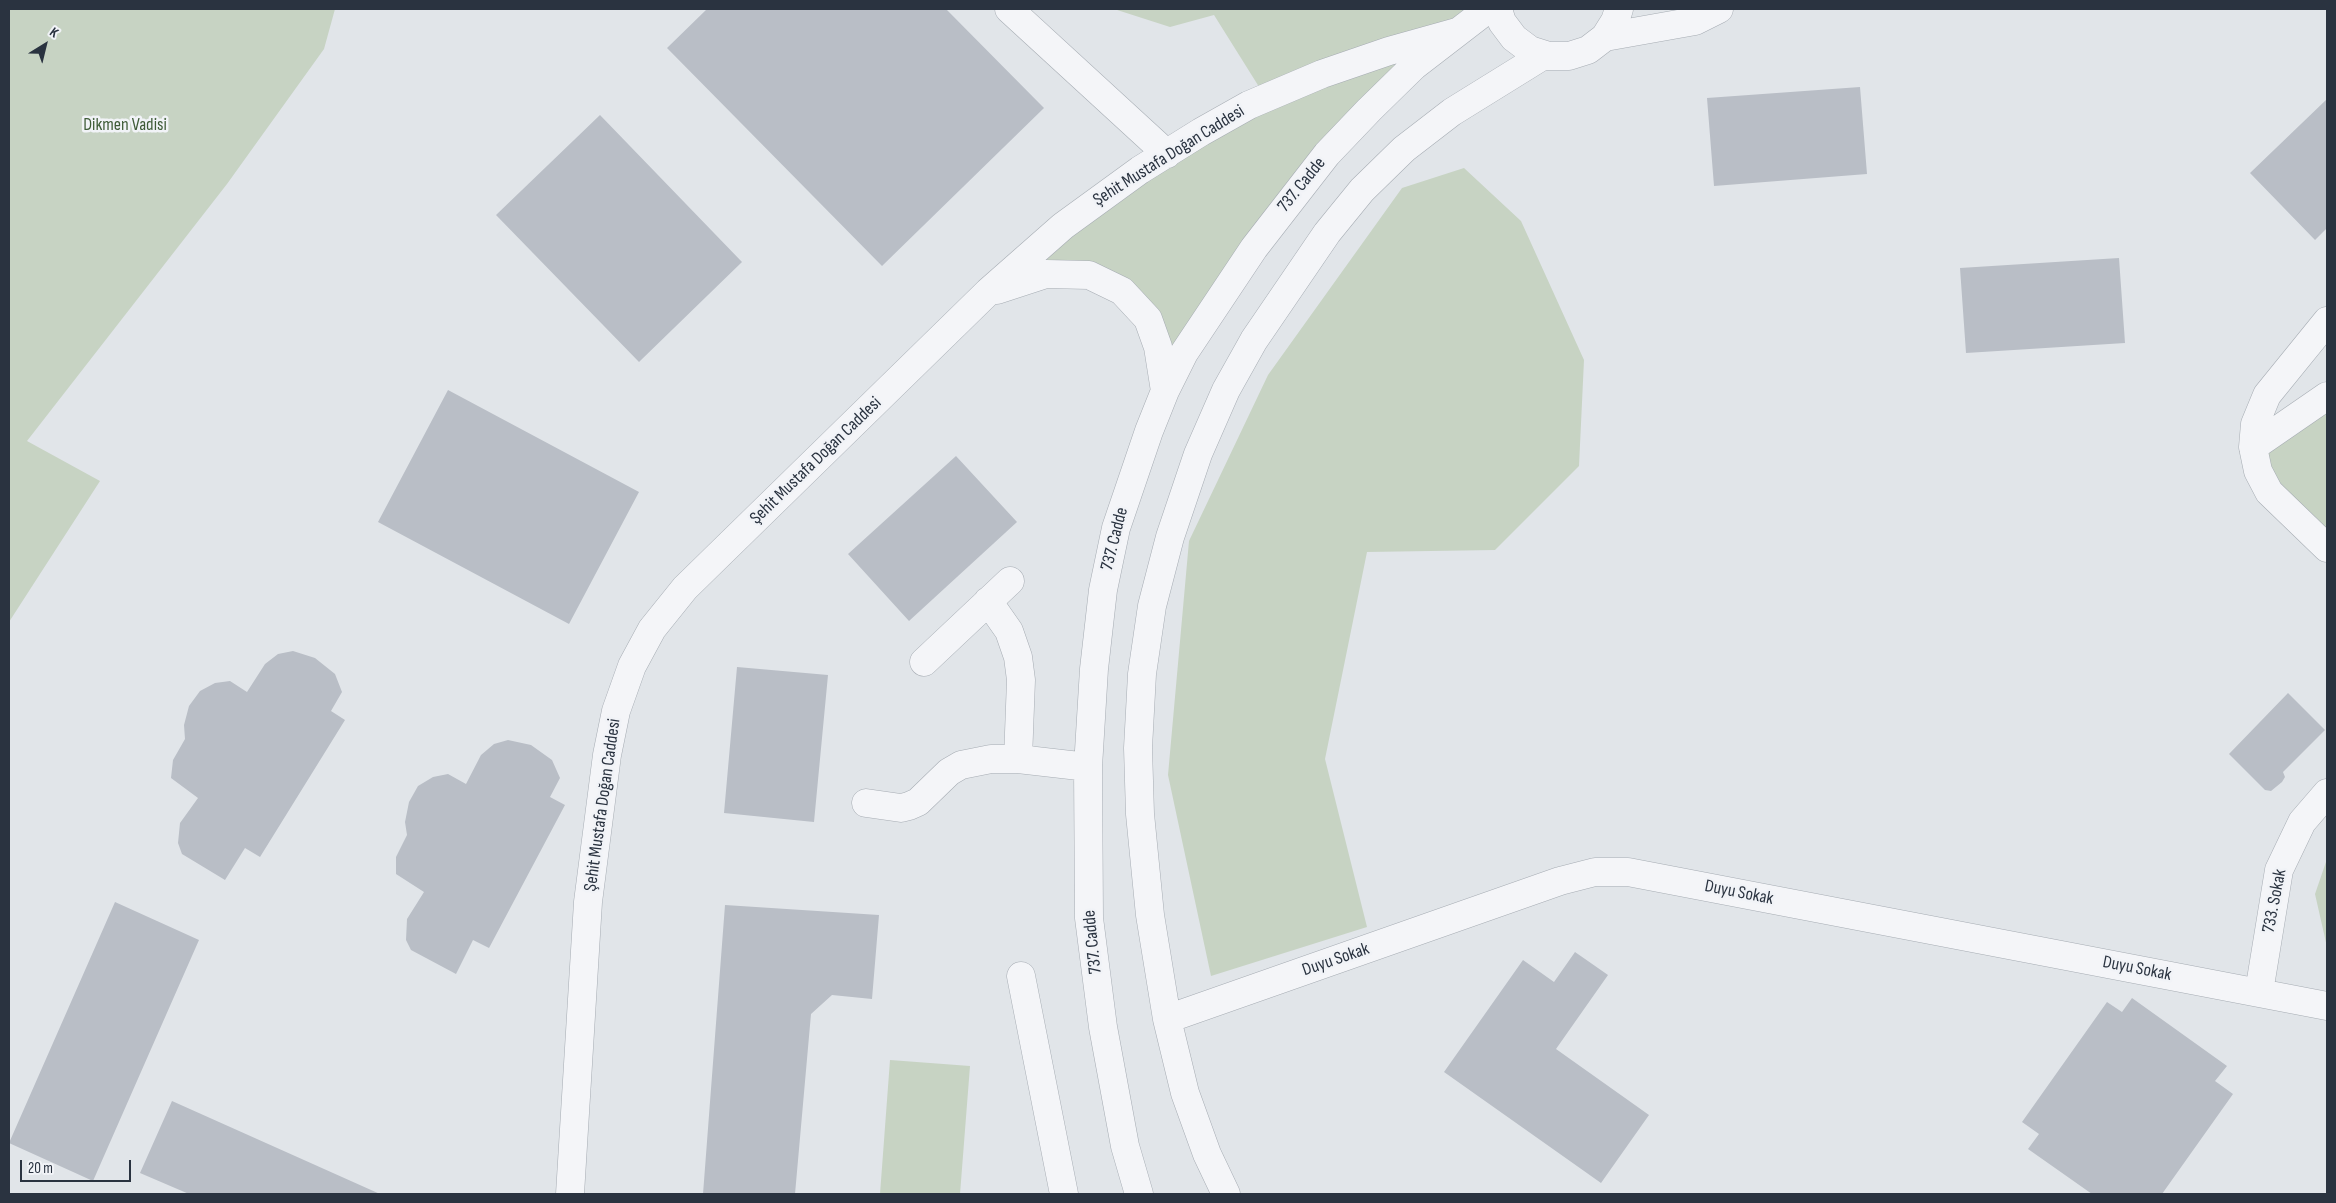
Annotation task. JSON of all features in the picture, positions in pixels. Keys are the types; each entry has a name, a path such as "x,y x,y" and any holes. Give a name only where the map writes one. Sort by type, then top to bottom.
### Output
{"street":[{"path":"1009,9 1167,154"},
{"name":"737. Cadde","path":"1139,1194 1125,1146 1110,1063 1089,918 1088,767 1094,669 1107,572 1116,528 1131,479 1165,391 1184,353 1218,300 1289,200 1327,154 1368,110 1414,66 1488,9"},
{"path":"1498,9 1502,22 1514,38 1530,50 1544,54 1570,56 1588,50 1604,37 1616,21 1619,9"},
{"path":"1604,37 1695,20 1719,9"},
{"name":"Şehit Mustafa Doğan Caddesi","path":"570,1194 588,902 607,755 616,711 632,666 652,629 685,588 988,292 1063,226 1167,154 1249,105 1322,74 1389,51 1457,32"},
{"path":"1226,1194 1207,1154 1185,1093 1168,1019 1150,915 1140,814 1138,748 1141,693 1152,606 1177,514 1198,454 1226,390 1254,340 1293,281 1362,190 1404,149 1452,112 1544,54"},
{"name":"Şehit Mustafa Doğan Caddesi","path":"988,292 1046,274 1089,275 1122,291 1148,319 1158,347 1165,391"},
{"path":"2327,321 2267,395 2254,424 2253,447 2258,471 2269,492 2327,548"},
{"path":"2253,447 2327,396"},
{"path":"924,662 1010,581"},
{"path":"988,602 1009,631 1018,656 1022,680 1018,759"},
{"path":"866,803 901,808 909,806 918,802 949,772 961,765 991,759 1018,759 1088,767"},
{"name":"733. Sokak","path":"2259,992 2279,870 2302,822 2327,794"},
{"name":"Duyu Sokak","path":"1168,1019 1560,882 1595,872 1628,872 2327,1006"},
{"path":"1021,976 1064,1194"}],"green space":[{"name":"Dikmen Vadisi","path":"9,9 335,9 324,49 227,184 27,441 100,481 9,622"},
{"path":"1114,9 1488,9 1414,66 1184,353 1158,347 1089,275 988,292 1266,98 1214,15 1170,27"},
{"path":"1464,168 1521,221 1584,360 1579,466 1495,550 1367,552 1325,759 1367,927 1211,976 1168,775 1189,541 1268,375 1402,188"},
{"path":"2327,396 2327,548 2253,447"},
{"path":"2327,859 2327,947 2315,894"},
{"path":"890,1060 970,1066 960,1194 880,1194"}],"building":[{"path":"707,9 946,9 1044,108 882,266 667,48"},
{"path":"1860,87 1867,174 1714,186 1707,98"},
{"path":"2327,99 2327,228 2315,240 2250,173"},
{"path":"600,115 742,262 639,362 496,215"},
{"path":"2119,258 2125,343 1966,353 1960,268"},
{"path":"448,390 639,492 569,624 378,522"},
{"path":"956,456 1017,522 909,621 848,554"},
{"path":"293,651 315,658 335,674 342,692 331,711 345,720 260,857 245,848 225,880 182,854 178,843 180,823 198,798 171,778 173,760 185,739 184,725 189,706 200,691 215,683 230,681 247,692 265,664 278,654"},
{"path":"737,667 828,675 814,822 724,813"},
{"path":"2288,693 2325,730 2283,772 2285,777 2282,782 2271,791 2265,790 2229,754"},
{"path":"508,740 531,745 552,760 560,778 550,797 565,805 489,948 473,940 456,974 411,950 406,940 407,919 424,892 396,874 396,857 407,835 405,822 409,802 418,786 433,777 448,774 466,784 481,755 494,744"},
{"path":"115,902 199,940 93,1181 9,1143"},
{"path":"725,905 879,915 872,999 832,995 811,1014 795,1194 703,1194"},
{"path":"1575,952 1608,975 1556,1049 1649,1115 1601,1183 1444,1072 1523,960 1554,982"},
{"path":"2132,998 2227,1066 2215,1081 2233,1094 2162,1194 2092,1194 2028,1149 2039,1134 2022,1122 2107,1002 2122,1012"},
{"path":"172,1101 380,1194 189,1194 140,1173"}]}
